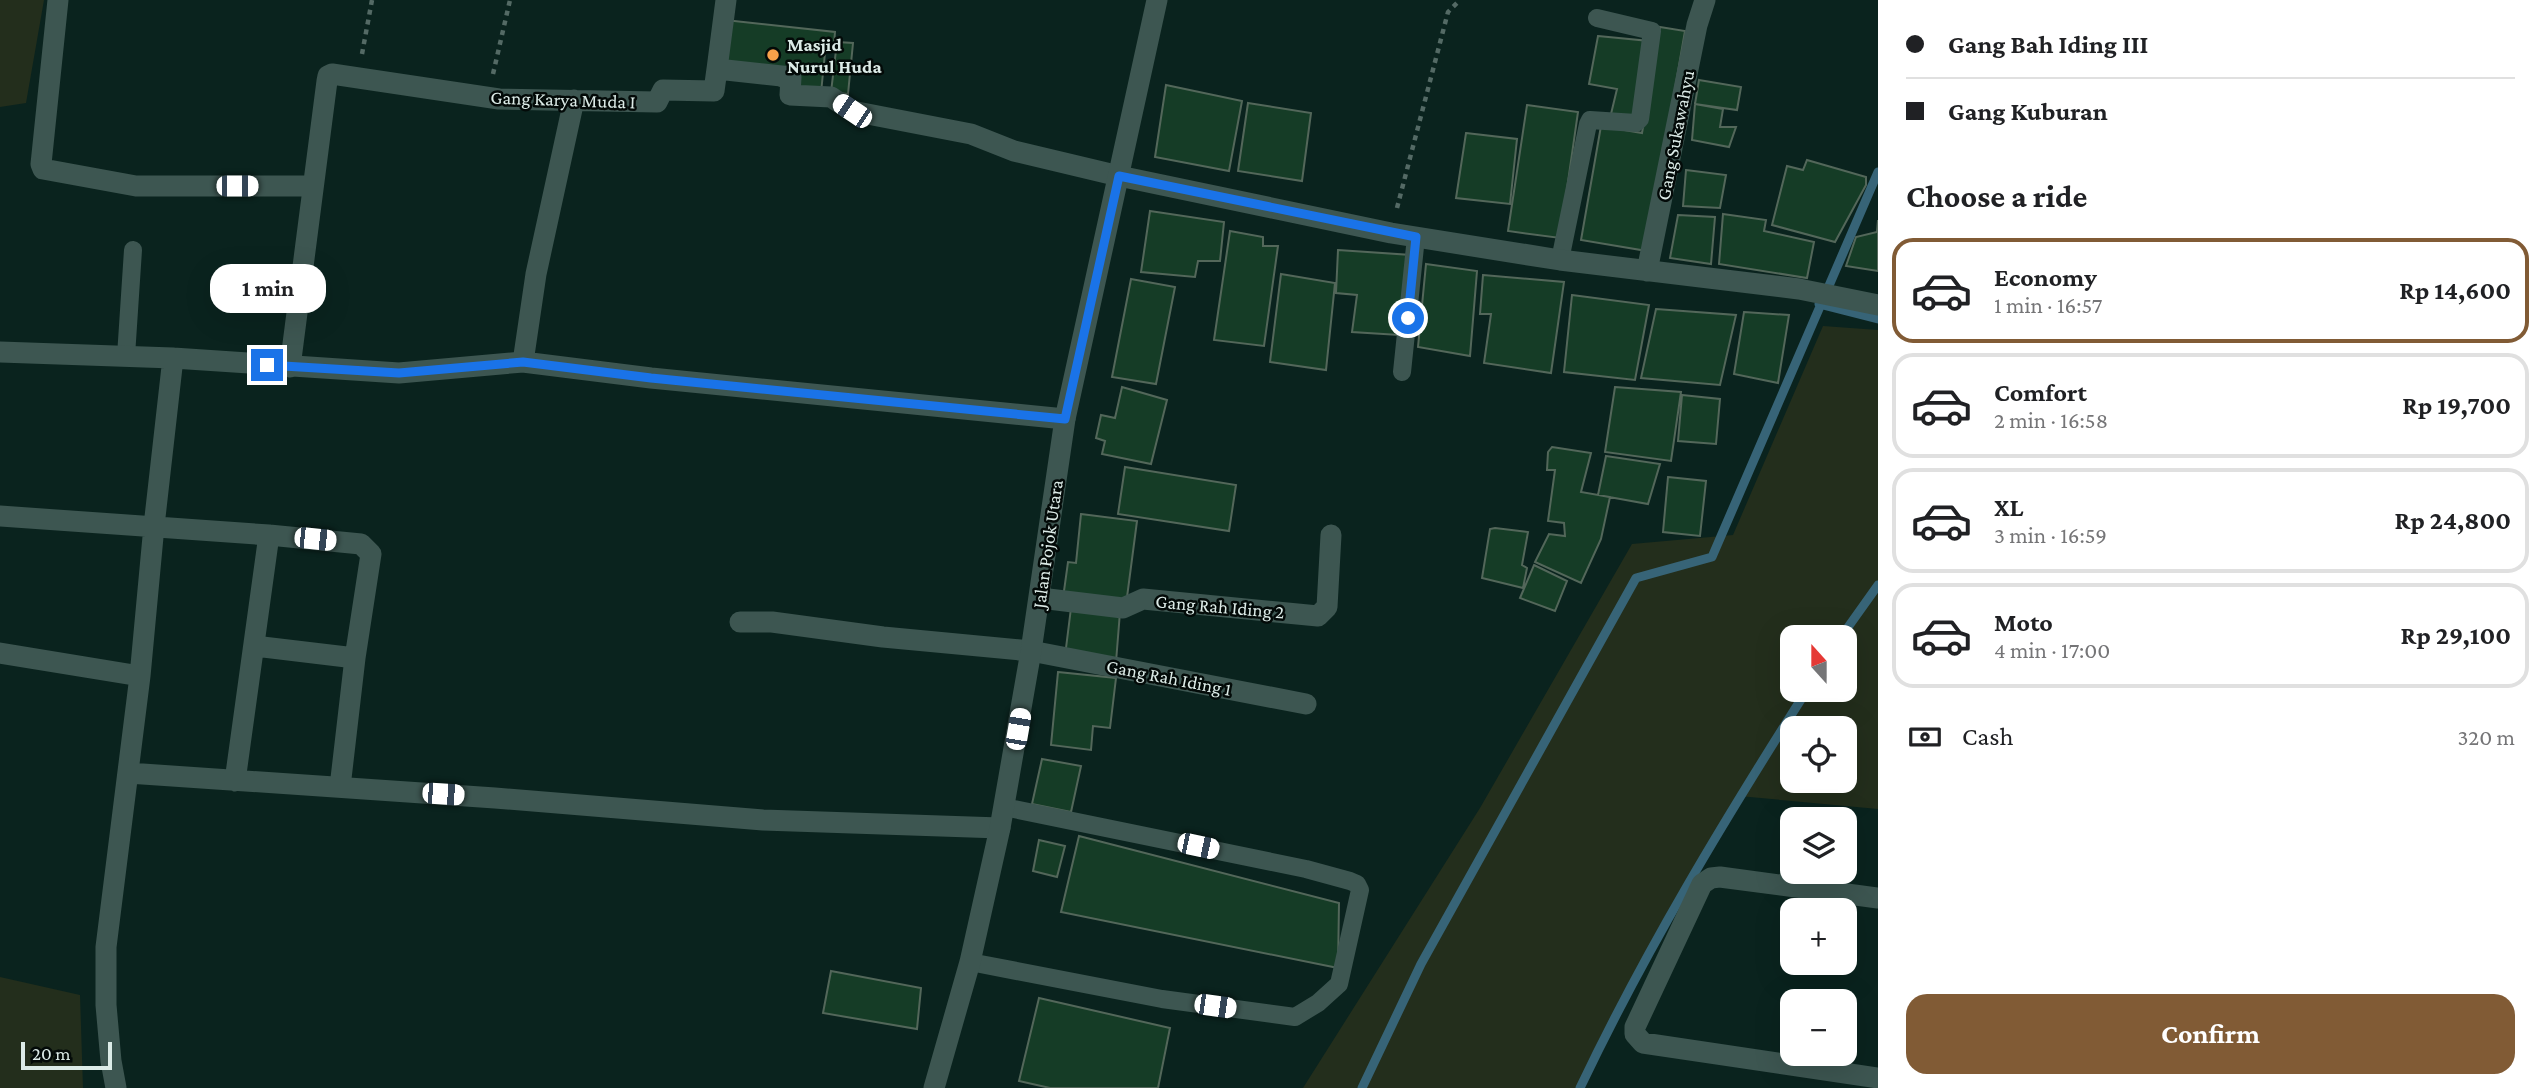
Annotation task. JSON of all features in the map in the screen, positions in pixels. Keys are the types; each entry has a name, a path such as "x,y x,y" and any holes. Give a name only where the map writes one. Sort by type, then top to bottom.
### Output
{"street":[{"path":"58,0 41,164 43,169 136,186 313,186"},
{"path":"726,0 717,69 791,77 790,95 831,97 852,111 971,134 1014,151 1119,176 1391,233 1560,260 1799,289 1871,304"},
{"name":"Jalan Pojok Utara","path":"934,1088 970,962 1000,828 1040,598 1065,419 1157,0"},
{"name":"Gang Sukawahyu","path":"1647,271 1697,25 1705,0"},
{"name":"Gang Karya Muda I","path":"290,367 328,76 332,74 488,97 657,102 663,90 714,90 717,69"},
{"path":"523,362 536,274 574,100"},
{"path":"0,352 173,358 399,373 523,362 638,377 1065,419"},
{"path":"116,1088 106,1005 106,947 140,676 173,358"},
{"path":"0,516 361,544 371,554 355,658 340,787"},
{"path":"235,781 269,535"},
{"name":"Gang Rah Iding 2","path":"1040,598 1123,608 1143,599 1318,615 1327,607 1331,536"},
{"name":"Gang Rah Iding 1","path":"740,622 772,622 1031,651 1306,704"},
{"path":"254,646 355,658"},
{"path":"0,653 140,676"},
{"path":"128,774 340,787 763,820 1000,828"},
{"path":"1878,898 1711,878 1702,884 1635,1027 1635,1034 1643,1043 1878,1078"}],"lane":[{"path":"1560,260 1590,120 1636,123 1640,120 1652,31 1597,18"},
{"path":"1402,372 1416,237"},
{"path":"126,356 133,250"},
{"path":"970,962 1162,999 1295,1017 1318,1003 1339,984 1360,890 1357,884 1350,881 1306,869 1004,807"}],"path":[{"path":"358,78 372,0"},
{"path":"488,97 510,0"},
{"path":"1391,233 1448,12 1460,0"}],"green space":[{"path":"0,0 44,0 26,103 0,107"},
{"path":"1823,326 1878,330 1878,809 1739,796 1650,947 1580,1088 1303,1088 1480,808 1632,544 1733,535"},
{"path":"0,977 80,995 83,1088 0,1088"}],"building":[{"name":"Masjid Nurul Huda","path":"725,20 835,32 834,44 826,43 821,93 793,90 720,66"},
{"path":"1660,27 1685,31 1647,251 1581,240 1601,126 1642,133"},
{"path":"1598,36 1649,41 1637,117 1611,114 1617,89 1589,84"},
{"path":"837,42 853,43 848,94 831,92"},
{"path":"1699,80 1741,87 1737,110 1695,104"},
{"path":"1166,85 1242,101 1229,171 1155,157"},
{"path":"1248,103 1311,113 1302,181 1238,171"},
{"path":"1695,104 1723,109 1720,127 1736,127 1729,147 1692,140"},
{"path":"1527,105 1578,112 1560,238 1508,231"},
{"path":"1466,133 1517,139 1510,204 1456,198"},
{"path":"1807,160 1866,177 1866,185 1835,242 1772,225 1787,166 1803,170"},
{"path":"1686,170 1726,175 1720,208 1683,206"},
{"path":"1150,211 1224,222 1220,261 1198,261 1195,277 1141,272"},
{"path":"1723,214 1766,220 1764,231 1814,242 1807,278 1719,264"},
{"path":"1678,215 1715,217 1711,264 1670,258"},
{"path":"1878,220 1878,271 1846,266 1856,237 1877,232"},
{"path":"1230,231 1263,237 1263,246 1278,246 1264,346 1214,340"},
{"path":"1338,250 1411,255 1399,335 1352,332 1357,295 1336,293"},
{"path":"1426,264 1477,271 1470,356 1418,347"},
{"path":"1281,274 1335,283 1326,370 1270,362"},
{"path":"1483,275 1564,282 1551,373 1484,363 1491,314 1480,314"},
{"path":"1131,279 1175,287 1156,384 1112,377"},
{"path":"1572,295 1649,305 1635,380 1564,372"},
{"path":"1656,309 1736,315 1720,385 1641,378"},
{"path":"1744,312 1789,315 1778,383 1734,374"},
{"path":"1122,387 1167,400 1151,464 1102,454 1105,441 1096,438 1101,415 1115,418"},
{"path":"1615,387 1681,392 1671,461 1605,452"},
{"path":"1682,395 1720,399 1716,444 1678,441"},
{"path":"1552,447 1591,453 1581,492 1610,497 1601,539 1581,583 1535,562 1549,534 1565,536 1564,523 1548,521 1555,470 1547,470 1548,452"},
{"path":"1606,456 1660,464 1648,504 1598,495"},
{"path":"1125,467 1236,485 1229,531 1118,514"},
{"path":"1668,477 1706,481 1700,536 1663,532"},
{"path":"1081,514 1137,521 1126,605 1063,598 1068,562 1076,563"},
{"path":"1490,529 1528,532 1522,565 1527,568 1523,588 1482,578"},
{"path":"1534,565 1567,581 1555,611 1520,598"},
{"path":"1071,608 1120,612 1116,662 1065,656"},
{"path":"1058,672 1116,678 1110,728 1093,726 1091,750 1051,745"},
{"path":"1042,759 1081,766 1071,812 1032,804"},
{"path":"1079,836 1339,903 1338,968 1061,912"},
{"path":"1039,840 1065,846 1057,877 1033,871"},
{"path":"831,971 921,988 917,1029 823,1013"},
{"path":"1039,998 1170,1028 1158,1088 1050,1088 1019,1081"}],"waterway":[{"path":"1362,1088 1421,964 1636,578 1712,557 1878,172"},
{"path":"1819,304 1878,319"},
{"path":"1850,625 1878,585"},
{"path":"1580,1088 1632,985 1688,885 1799,702"}],"place":[{"name":"Masjid Nurul Huda","path":"773,55"}],"route":[{"path":"267,365 399,373 523,362 651,378 1065,419 1119,176 1416,237 1408,318"}]}
